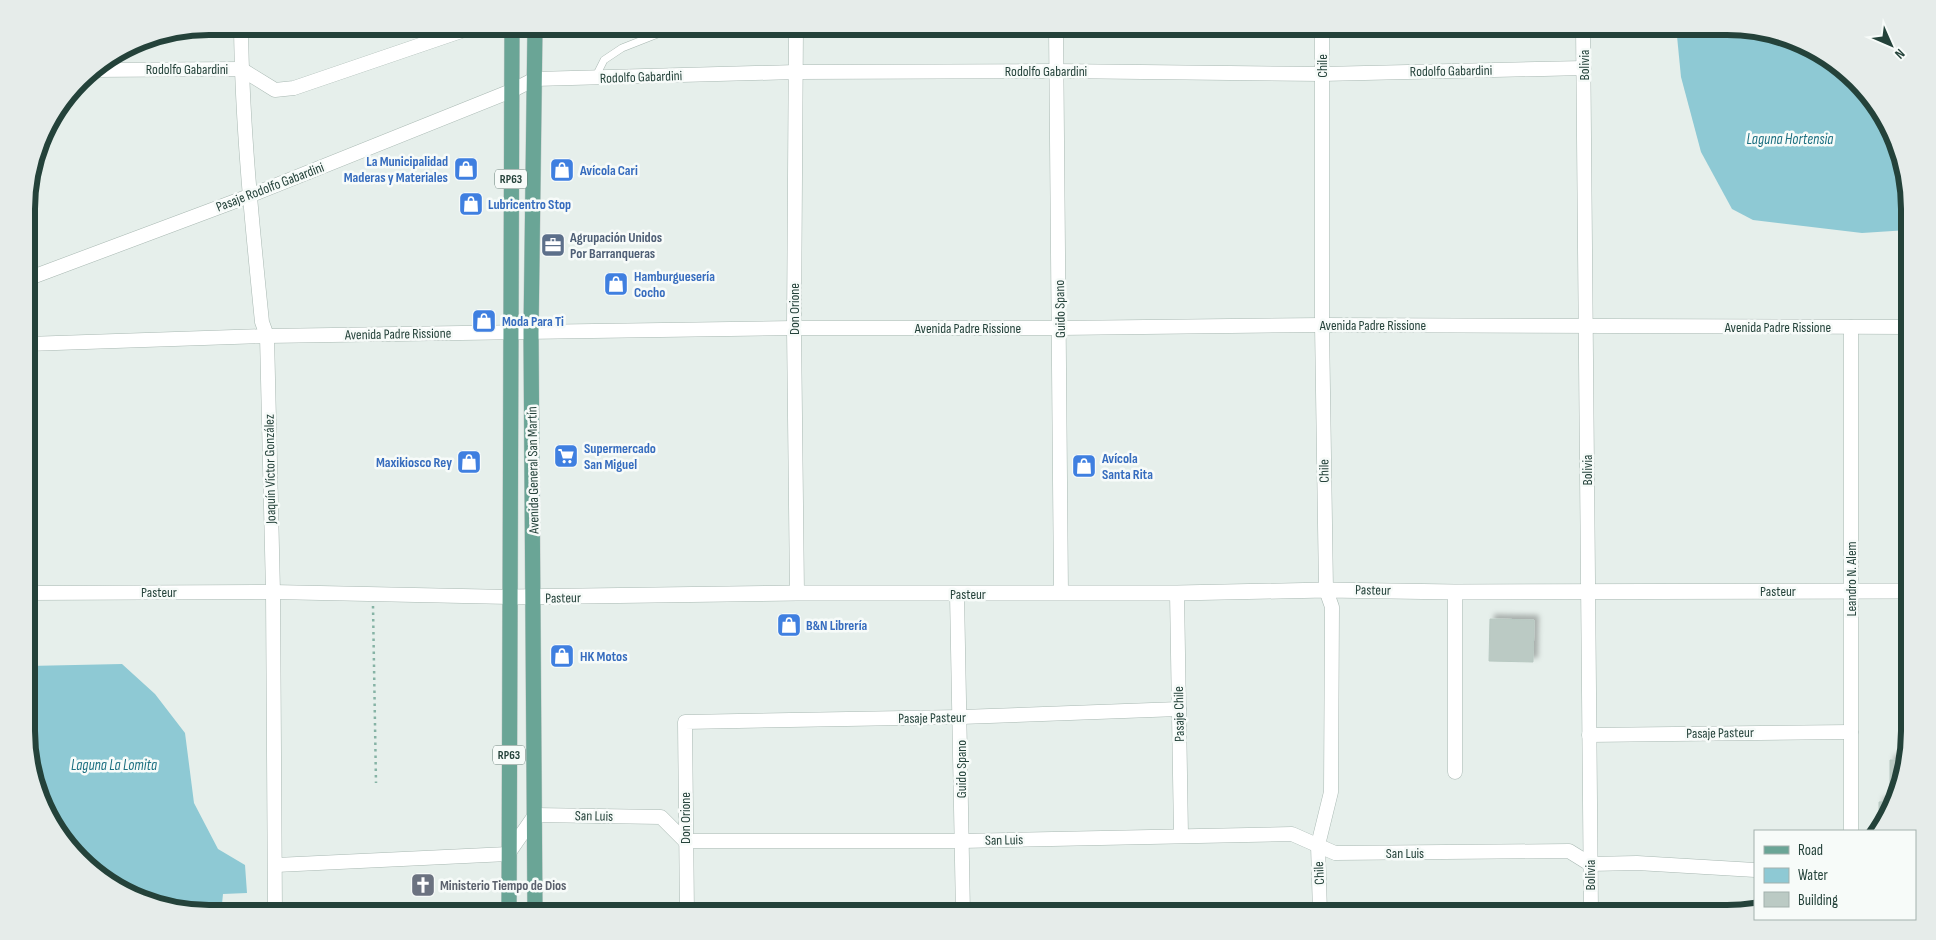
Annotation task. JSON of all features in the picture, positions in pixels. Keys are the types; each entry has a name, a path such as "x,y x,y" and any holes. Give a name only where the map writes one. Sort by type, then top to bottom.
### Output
{"main road":[{"name":"Avenida General San Martín","path":"509,905 512,35"},
{"name":"Avenida General San Martín","path":"535,35 531,333 535,905"}],"street":[{"name":"Joaquín Víctor González","path":"241,35 241,69 250,196 262,322 267,336 273,592 275,905"},
{"name":"Rodolfo Gabardini","path":"104,70 241,69 275,90 294,88 450,35"},
{"name":"Don Orione","path":"796,35 794,328 797,593"},
{"name":"Guido Spano","path":"1056,35 1061,593"},
{"name":"Chile","path":"1320,905 1318,845 1331,792 1332,607 1326,590 1322,325 1322,35"},
{"name":"Bolivia","path":"1583,35 1591,905"},
{"name":"Rodolfo Gabardini","path":"511,91 534,79 796,72 1056,70 1322,74 1584,68"},
{"name":"Pasaje Rodolfo Gabardini","path":"35,276 250,196 511,91"},
{"name":"Avenida Padre Rissione","path":"35,344 267,336 794,328 1060,328 1322,325 1901,327"},
{"name":"Leandro N. Alem","path":"1851,327 1851,830"},
{"name":"Pasteur","path":"35,593 273,592 534,598 797,593 1177,593 1326,590 1455,592 1901,591"},
{"path":"1455,592 1455,772"},
{"name":"Pasaje Chile","path":"1177,593 1181,835"},
{"name":"Guido Spano","path":"957,594 961,718 963,905"},
{"name":"Pasaje Pasteur","path":"685,722 961,718 1179,709"},
{"name":"Don Orione","path":"685,722 685,841 688,905"},
{"name":"Pasaje Pasteur","path":"1589,734 1851,732"},
{"path":"276,865 508,854 535,815"},
{"name":"San Luis","path":"535,815 661,817 685,841 962,841 1292,834 1335,853 1568,852 1590,864 1638,863 1754,870"}],"lane":[{"path":"595,78 604,60 622,48 655,35"}],"path":[{"path":"373,595 376,783"}],"water":[{"name":"Laguna Hortensia","path":"1677,35 1750,36 1794,48 1824,64 1842,78 1865,103 1878,122 1888,142 1900,186 1901,230 1862,233 1753,220 1732,209 1701,152 1681,77"},
{"name":"Laguna La Lomita","path":"122,664 155,694 185,733 194,803 218,849 245,865 247,893 223,894 222,905 175,902 153,896 122,882 86,854 58,818 48,798 41,776 36,754 35,666"}],"building":[{"path":"1490,619 1534,620 1533,662 1489,661"},
{"path":"1890,760 1899,760 1892,787 1890,792"},
{"path":"1886,801 1879,815 1879,802"}],"place":[{"name":"La Municipalidad Maderas y Materiales","path":"466,169"},
{"name":"Avícola Cari","path":"562,170"},
{"name":"Lubricentro Stop","path":"471,204"},
{"name":"Agrupación Unidos Por Barranqueras","path":"553,245"},
{"name":"Hamburguesería Cocho","path":"616,284"},
{"name":"Moda Para Ti","path":"484,321"},
{"name":"Supermercado San Miguel","path":"566,456"},
{"name":"Maxikiosco Rey","path":"469,462"},
{"name":"Avícola Santa Rita","path":"1084,466"},
{"name":"B&N Librería","path":"789,625"},
{"name":"HK Motos","path":"562,656"},
{"name":"Ministerio Tiempo de Dios","path":"423,885"}]}
